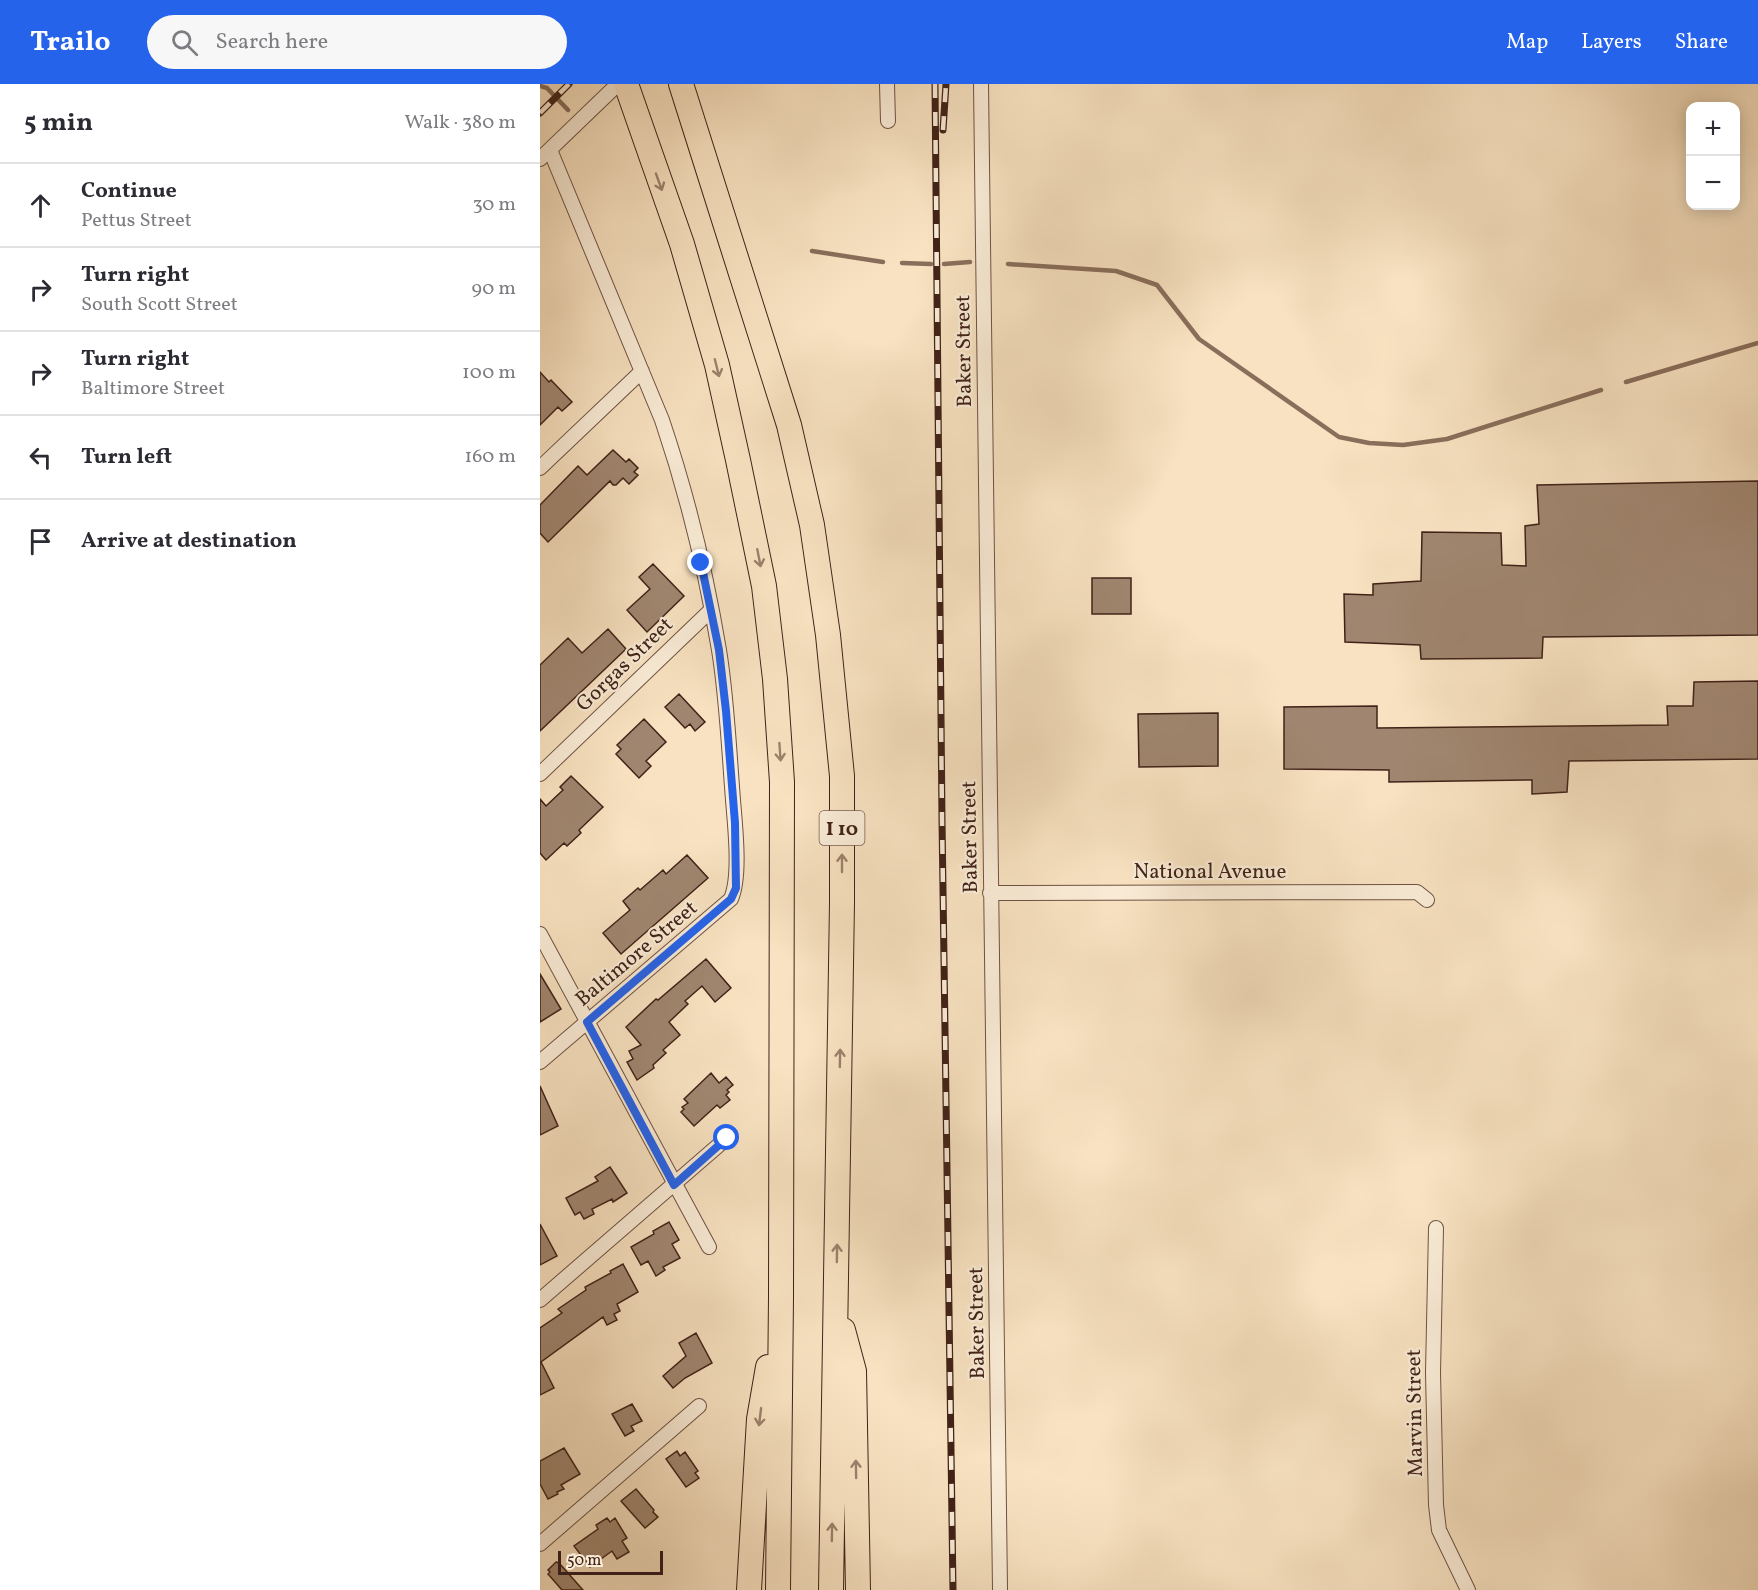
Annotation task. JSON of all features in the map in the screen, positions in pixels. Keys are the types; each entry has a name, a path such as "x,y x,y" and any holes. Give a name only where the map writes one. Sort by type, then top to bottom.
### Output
{"highway":[{"path":"626,84 639,127 682,244 717,365 762,575 775,679 782,782 778,1590"},
{"name":"I 10","path":"682,85 789,425 812,525 828,635 842,776 831,1590"},
{"path":"749,1590 759,1419 781,1297"},
{"path":"836,1300 854,1371 858,1590"}],"street":[{"path":"618,84 545,154 662,420 677,464 711,610"},
{"path":"887,84 888,121"},
{"name":"Baker Street","path":"981,84 1000,1590"},
{"path":"540,468 642,371"},
{"name":"Gorgas Street","path":"540,774 711,610"},
{"name":"Baltimore Street","path":"540,1062 731,899 736,888 735,823 726,711 719,650 711,610"},
{"name":"National Avenue","path":"990,893 1417,892 1427,900"},
{"path":"540,934 709,1247"},
{"path":"540,1300 727,1138"},
{"name":"Marvin Street","path":"1436,1228 1433,1373 1436,1505 1439,1530 1468,1590"},
{"path":"540,1544 699,1406"}],"building":[{"path":"540,372 572,402 562,411 558,407 540,425"},
{"path":"613,450 626,462 629,459 638,468 634,472 638,475 629,484 623,478 616,485 610,481 548,542 540,533 540,505 578,466 587,475"},
{"path":"1758,481 1758,635 1543,637 1542,658 1421,659 1420,645 1345,642 1344,594 1373,595 1373,584 1421,581 1422,532 1501,533 1502,565 1526,566 1525,526 1539,524 1537,485"},
{"path":"653,564 684,596 647,632 627,610 650,589 639,577"},
{"path":"1092,578 1131,578 1131,614 1092,614"},
{"path":"608,629 626,649 540,731 540,665 568,638 582,653"},
{"path":"1758,681 1758,759 1569,761 1567,792 1532,794 1532,780 1389,782 1389,770 1284,769 1284,707 1377,706 1377,728 1668,725 1667,706 1693,706 1694,682"},
{"path":"679,694 705,722 695,731 690,724 685,728 665,707"},
{"path":"1218,713 1218,766 1139,767 1138,714"},
{"path":"644,719 666,742 646,761 651,766 639,778 616,754 621,749 617,745"},
{"path":"571,776 603,807 579,830 581,833 567,846 564,843 546,860 540,853 540,799 546,806 563,790 560,787"},
{"path":"687,855 708,878 621,954 603,933 630,910 623,901 663,870 666,874"},
{"path":"706,959 731,988 715,1002 702,986 685,1001 688,1004 669,1022 680,1035 663,1050 666,1053 653,1065 654,1068 637,1080 627,1062 633,1059 629,1051 641,1045 626,1027 656,999 658,1000"},
{"path":"540,974 561,1009 540,1022"},
{"path":"711,1073 719,1083 726,1077 733,1085 727,1090 729,1092 726,1095 730,1100 720,1108 717,1105 694,1126 681,1112 684,1109 682,1107 688,1103 684,1099"},
{"path":"540,1086 558,1126 540,1135"},
{"path":"610,1167 627,1193 613,1202 612,1199 592,1209 594,1214 584,1219 580,1212 575,1215 566,1198 598,1181 595,1177"},
{"path":"669,1222 679,1240 672,1244 680,1258 663,1267 665,1270 656,1276 648,1261 641,1265 631,1247"},
{"path":"540,1224 557,1256 540,1265"},
{"path":"623,1264 638,1292 617,1304 620,1311 614,1314 617,1320 607,1325 603,1317 541,1362 554,1388 540,1395 540,1328 562,1313 558,1309 586,1290 585,1287"},
{"path":"696,1333 712,1363 685,1378 673,1388 663,1376 686,1356 679,1343"},
{"path":"632,1404 642,1421 631,1426 634,1431 625,1436 612,1414"},
{"path":"564,1448 580,1474 561,1485 564,1489 548,1499 540,1484 540,1461"},
{"path":"677,1451 680,1456 685,1452 698,1471 695,1473 699,1478 686,1487 666,1459"},
{"path":"636,1489 658,1517 645,1528 621,1501"},
{"path":"607,1518 610,1522 615,1518 627,1538 622,1541 629,1552 617,1559 612,1551 590,1567 574,1546 598,1529 596,1525"},
{"path":"556,1562 583,1590 562,1590 548,1574 550,1572 548,1570"}],"waterway":[{"path":"540,86 547,88 568,110"},
{"path":"812,251 883,262"},
{"path":"944,264 970,262"},
{"path":"902,263 931,264"},
{"path":"1008,264 1116,271 1157,285 1199,339 1339,437 1369,443 1403,445 1447,439 1601,390"},
{"path":"1626,382 1758,343"}],"railway":[{"path":"540,113 569,84"},
{"path":"935,84 953,1590"},
{"path":"943,130 946,84"}],"route":[{"path":"701,563 719,650 726,711 735,823 736,888 731,899 587,1022 674,1185 727,1138"}]}
